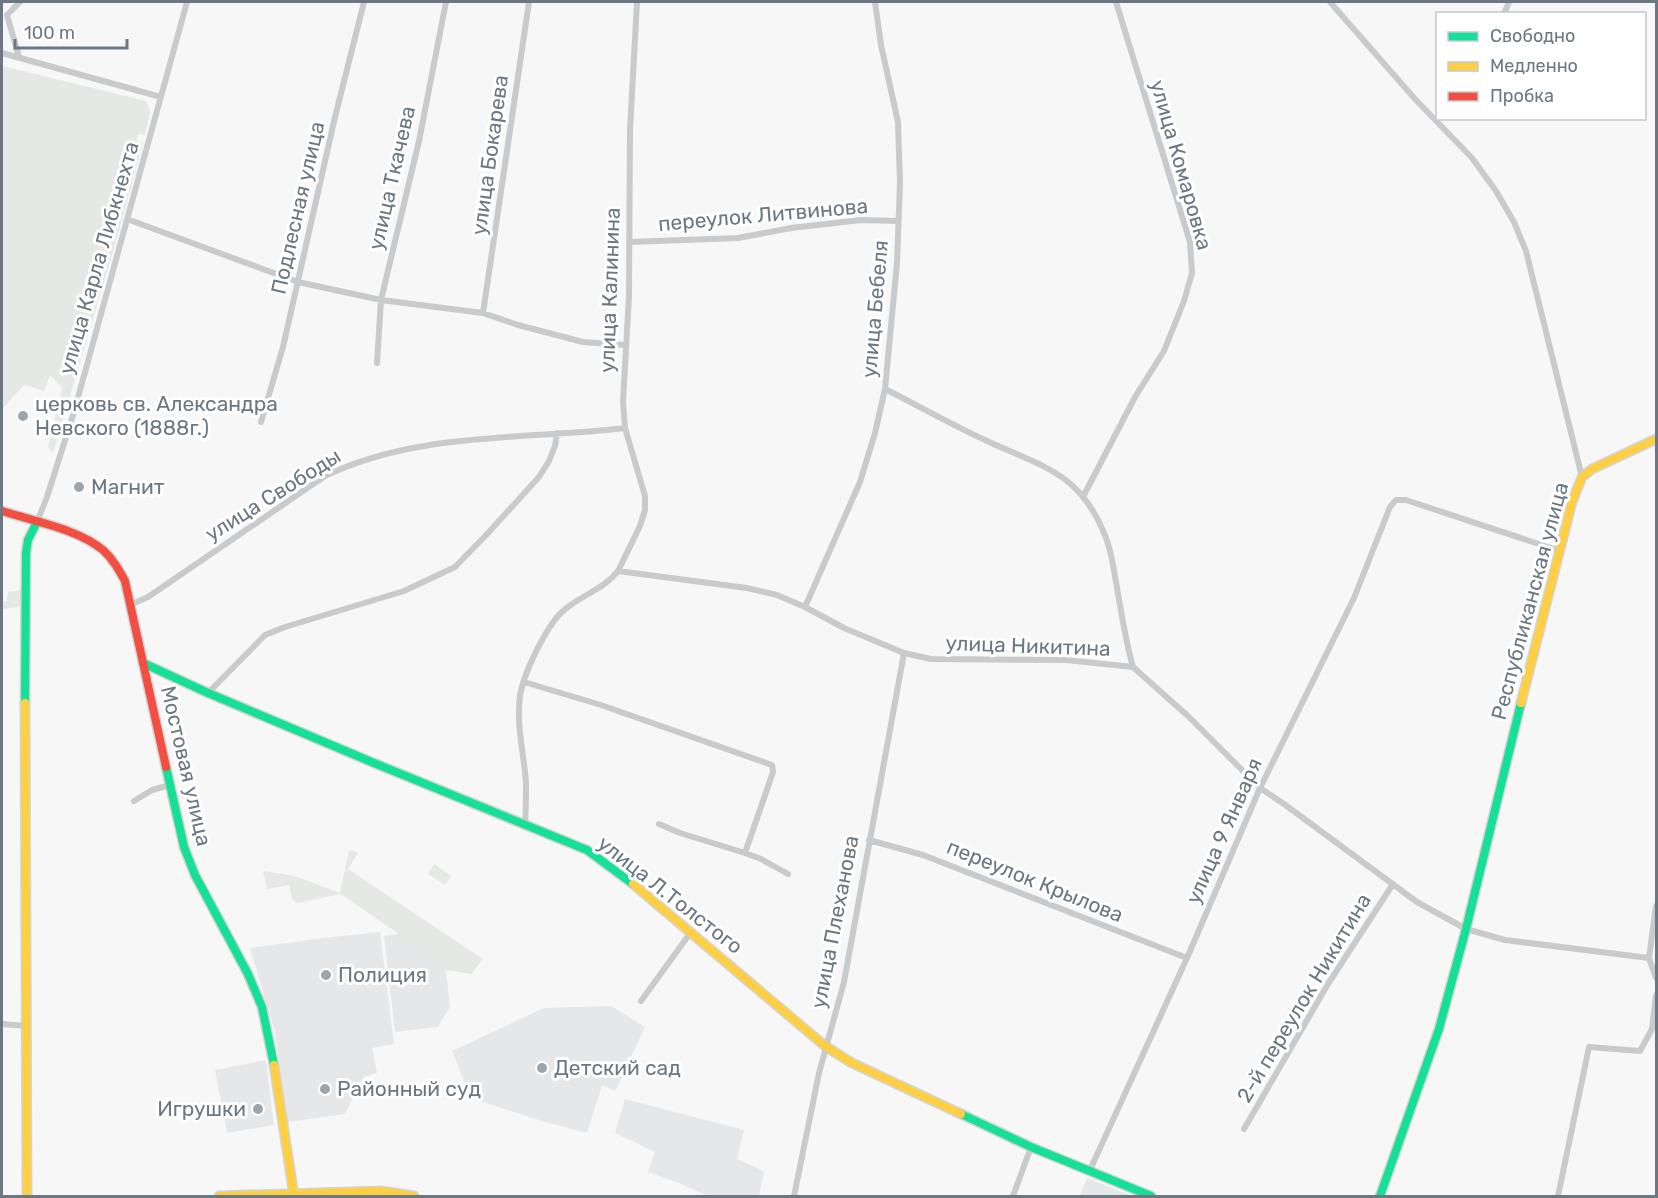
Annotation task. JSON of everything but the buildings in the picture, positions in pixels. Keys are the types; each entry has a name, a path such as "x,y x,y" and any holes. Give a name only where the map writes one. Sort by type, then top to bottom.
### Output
{"street":[{"path":"19,57 7,15 20,2"},
{"name":"улица Карла Либкнехта","path":"37,522 74,412 187,2"},
{"name":"Подлесная улица","path":"261,422 283,347 335,117 364,2"},
{"name":"улица Ткачева","path":"377,363 381,300 419,141 446,2"},
{"name":"улица Бокарева","path":"483,313 529,2"},
{"name":"улица Калинина","path":"618,571 640,526 645,510 645,496 625,428 623,402 630,242 630,130 637,2"},
{"name":"улица Бебеля","path":"805,607 860,482 885,389 898,221 898,122 881,45 875,2"},
{"name":"улица Комаровка","path":"1084,495 1135,397 1164,351 1184,301 1192,273 1190,242 1116,2"},
{"name":"Республиканская улица","path":"1330,2 1415,99 1436,116"},
{"path":"2,53 161,97"},
{"name":"Республиканская улица","path":"1380,1197 1439,1029 1572,502 1582,477 1526,250 1514,222 1496,191 1443,122"},
{"path":"127,219 298,282 381,300 483,313 583,342 625,345"},
{"name":"переулок Литвинова","path":"630,242 738,238 791,228 861,220 898,221"},
{"path":"885,389 986,441 1049,468 1084,495 1105,534 1133,666"},
{"name":"улица Свободы","path":"130,605 148,597 325,476 351,464 380,455 460,441 625,428"},
{"path":"208,693 265,635 404,591 455,567 539,477 549,461 557,433"},
{"path":"1582,477 1592,469 1656,439"},
{"name":"улица 9 Января","path":"1090,1170 1187,958 1260,788 1354,598 1390,507 1396,500 1406,500 1560,551"},
{"name":"Мостовая улица","path":"2,511 82,537 102,548 116,562 125,581 184,847 195,875 248,974 262,1007 277,1081 294,1195"},
{"path":"27,1197 25,599 28,540 37,522"},
{"path":"525,824 526,784 519,717 520,694 524,682 555,620 572,603 611,581 618,571"},
{"name":"улица Никитина","path":"618,571 747,588 777,595 844,628 904,653 931,659 1066,660 1133,666 1189,717 1260,788 1417,902 1466,929 1504,940 1649,958"},
{"name":"улица Плеханова","path":"794,1197 825,1046 844,982 904,653"},
{"name":"улица Л.Толстого","path":"143,663 208,693 587,850 628,880 825,1046 852,1063 1031,1147 1151,1197"},
{"path":"524,682 601,705 772,765 773,772 745,853"},
{"path":"134,801 152,790 170,785"},
{"path":"660,824 680,833 761,859 788,874"},
{"name":"переулок Крылова","path":"869,840 923,855 1187,958"},
{"name":"2-й переулок Никитина","path":"1244,1129 1328,984 1393,885"},
{"path":"1656,906 1649,958 1656,978"},
{"path":"641,1001 691,932"},
{"path":"1558,1197 1589,1047 1640,1051 1652,1029 1656,995"},
{"path":"2,1023 27,1026"},
{"path":"1013,1197 1031,1147"},
{"path":"219,1197 381,1191 411,1196"}],"shaded area":[{"path":"2,66 146,101 150,112 145,135 138,134 137,141 143,143 53,453 48,447 62,388 50,375 44,391 24,385 2,409"},
{"path":"21,590 21,604 18,607 2,609 2,602 7,601 8,592"},
{"path":"349,850 358,853 348,869 483,959 471,974 446,970 341,894 297,903 292,899 289,885 267,889 263,871 295,876 340,893"},
{"path":"434,864 451,876 445,885 428,874"},
{"path":"380,932 394,1044 372,1048 377,1073 364,1077 345,1114 288,1122 275,1032 250,948"},
{"path":"399,934 446,970 450,1007 438,1027 395,1032 384,936"},
{"name":"Детский сад","path":"611,1006 645,1027 615,1091 602,1085 587,1133 471,1098 452,1051 544,1008"},
{"path":"266,1060 274,1125 227,1133 215,1070"},
{"path":"625,1099 744,1130 737,1159 764,1171 759,1196 708,1196 648,1172 655,1152 615,1133"},
{"path":"1087,1178 1132,1196 1080,1196"}],"traffic: fast":[{"path":"25,703 26,553 28,540 37,522"},
{"path":"143,663 374,763 587,850 633,884"},
{"path":"1380,1196 1439,1029 1521,703"},
{"path":"166,767 184,847 195,875 248,974 262,1007 274,1065"},
{"path":"961,1114 1031,1147 1151,1196"}],"traffic: slow":[{"path":"1521,703 1572,502 1582,477 1592,469 1656,439"},
{"path":"25,703 27,1196"},
{"path":"633,884 825,1046 852,1063 961,1114"},
{"path":"274,1065 294,1196"},
{"path":"219,1196 381,1191 414,1196"}],"traffic: jam":[{"path":"2,511 81,536 103,550 116,565 125,581 166,767"}],"place":[{"name":"церковь св. Александра Невского (1888г.)","path":"23,416"},
{"name":"Магнит","path":"79,487"},
{"name":"Полиция","path":"326,975"},
{"name":"Детский сад","path":"542,1068"},
{"name":"Районный суд","path":"325,1089"},
{"name":"Игрушки","path":"258,1109"}]}
